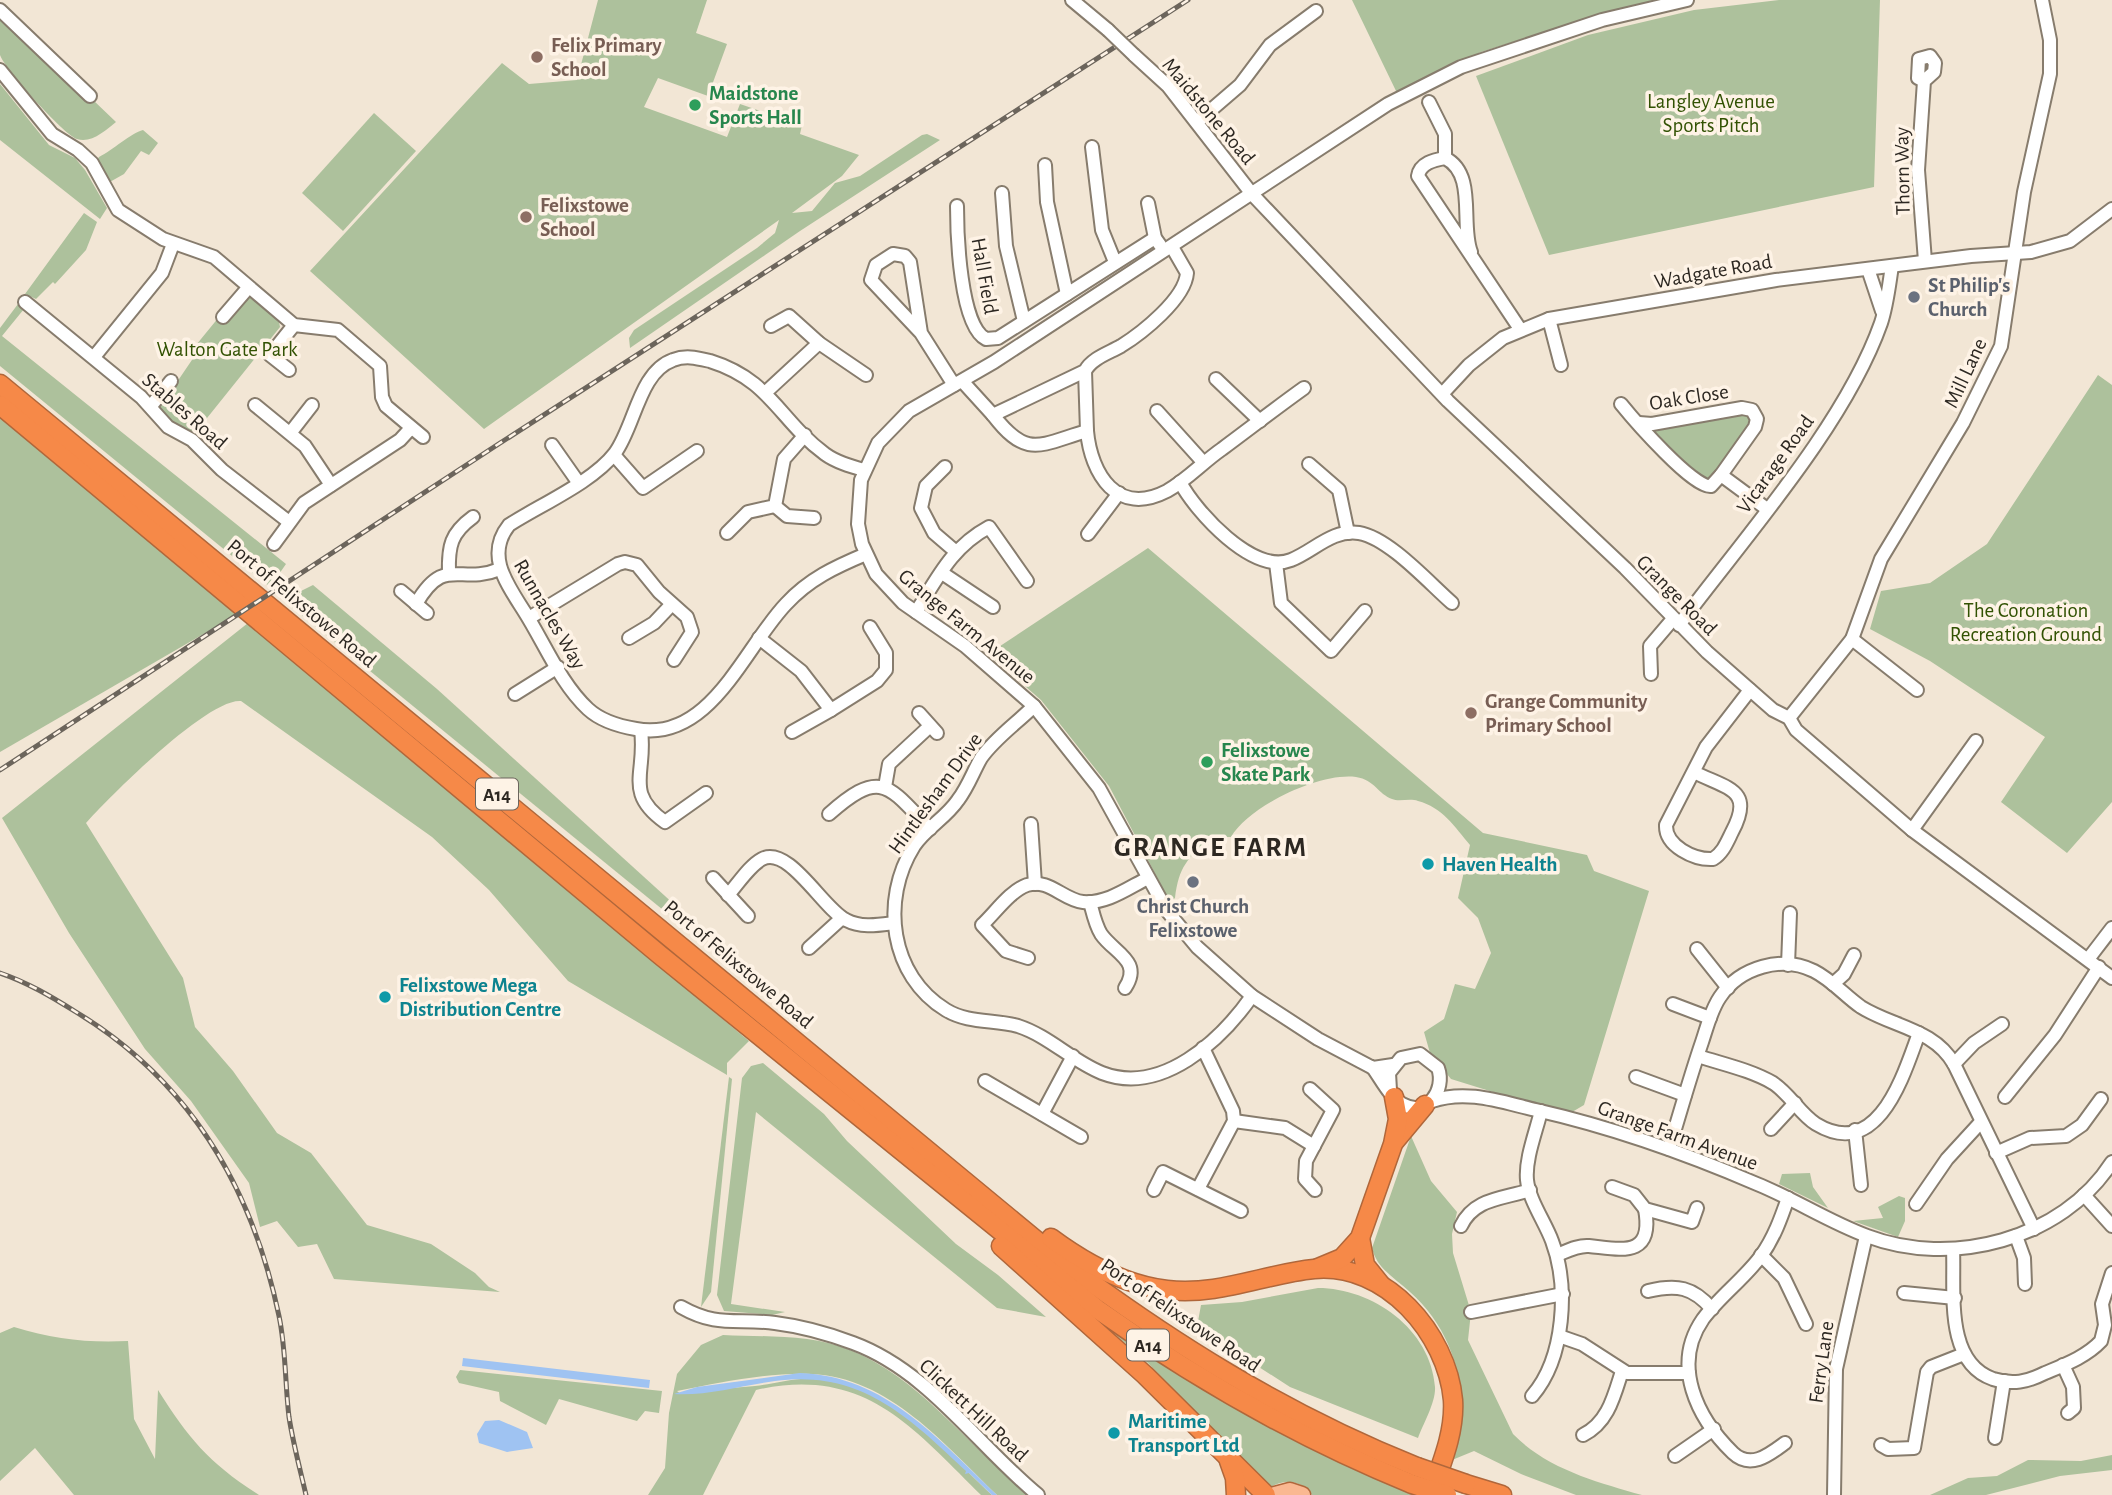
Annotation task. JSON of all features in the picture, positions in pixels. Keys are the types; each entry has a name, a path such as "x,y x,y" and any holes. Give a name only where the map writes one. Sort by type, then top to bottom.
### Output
{"highway":[{"name":"Port of Felixstowe Road","path":"0,384 994,1204 1137,1318 1200,1360 1447,1495"},
{"name":"Port of Felixstowe Road","path":"0,405 913,1161 1097,1309 1167,1359 1253,1410 1414,1475 1466,1484 1502,1495"},
{"path":"994,1204 1104,1271 1165,1289 1213,1290 1315,1269 1342,1258 1360,1238 1393,1144 1398,1119 1392,1094"},
{"path":"1393,1144 1429,1103"},
{"path":"913,1161 954,1205 1145,1375 1266,1495"},
{"path":"1360,1238 1365,1265 1387,1291 1425,1325 1443,1358 1450,1385 1452,1422 1431,1495"},
{"path":"1315,1269 1348,1273 1387,1291"},
{"path":"1226,1456 1235,1478 1236,1495"}],"main road":[{"path":"1275,1495 1290,1491 1302,1495"}],"street":[{"name":"Maidstone Road","path":"1072,0 1168,86 1252,194"},
{"name":"Grange Farm Avenue","path":"1392,1094 1373,1068 1318,1040 1252,996 1213,963 1185,932 1148,878 1099,788 1034,706 965,646 888,590 866,554 857,515 864,470 877,443 892,426 918,405 958,383 1168,249 1388,104 1461,67 1602,20 1687,0"},
{"name":"Mill Lane","path":"1789,718 1852,639 1863,616 1881,559 1989,375 2001,346 2024,192 2050,74 2050,40 2042,0"},
{"path":"0,10 90,96"},
{"path":"1197,122 1240,85 1270,44 1315,12"},
{"path":"0,70 52,134 78,150 92,163 118,210 173,244 214,257 294,325 338,330 376,359 382,372 382,397 386,406 423,437"},
{"name":"Thorn Way","path":"1924,81 1918,170 1925,261"},
{"path":"1429,102 1445,134 1445,158"},
{"path":"1092,147 1100,220 1115,262"},
{"path":"1445,158 1424,166 1418,175 1520,329"},
{"path":"1445,158 1456,166 1463,181 1465,232 1471,252"},
{"path":"1045,165 1047,201 1067,294"},
{"path":"1002,193 1006,246 1024,321"},
{"name":"Grange Road","path":"1252,194 1443,393 1676,622 1750,690 1773,710 1789,718 1796,730 1912,830 2089,958 2112,978"},
{"path":"993,415 1085,372 1094,361 1152,323 1184,285 1187,273 1168,249 1155,238 1147,203"},
{"name":"Hall Field","path":"957,206 959,257 973,323 982,338 996,339 1007,352"},
{"name":"Wadgate Road","path":"1443,393 1480,355 1520,329 1549,319 1776,280 2015,251 2031,252 2070,241 2112,209"},
{"path":"996,339 1155,238"},
{"path":"94,357 162,273 173,244"},
{"path":"921,334 910,262 905,256 893,254 876,265 871,281 921,334 958,383 993,415 1006,431 1025,445 1041,444 1087,431"},
{"name":"Vicarage Road","path":"1651,674 1650,646 1676,622 1767,509 1844,398 1884,314 1892,266"},
{"path":"1868,269 1884,314"},
{"path":"223,317 248,288"},
{"name":"Stables Road","path":"24,302 151,406 168,427 192,440 222,470 289,522"},
{"path":"771,326 789,316 819,343 866,375"},
{"path":"1549,319 1561,365"},
{"path":"289,370 270,355 294,325"},
{"path":"766,392 819,343"},
{"name":"Runnacles Way","path":"864,470 833,459 805,435 766,392 741,373 689,357 672,360 653,375 614,455 578,482 509,525 498,551 500,569 577,698 594,714 616,725 659,731 697,713 722,688 786,604 815,578 866,554"},
{"path":"1085,372 1087,431 1095,470 1103,481 1119,493 1150,496 1180,482 1304,388"},
{"path":"1216,379 1260,421"},
{"path":"151,406 171,381"},
{"name":"Oak Close","path":"1620,404 1653,442 1699,485 1711,486 1721,475 1755,427 1757,419 1752,410 1742,408 1652,424 1639,423"},
{"path":"255,405 305,446 331,485"},
{"path":"291,432 312,405"},
{"path":"1157,411 1203,462"},
{"path":"274,544 304,503 400,440 411,428"},
{"path":"775,506 784,459 805,435"},
{"path":"552,445 578,482"},
{"path":"614,455 643,488 697,451"},
{"path":"1309,464 1339,490 1345,505 1348,533"},
{"path":"945,467 926,486 921,508 928,525 956,551"},
{"path":"1721,475 1767,509"},
{"path":"1180,482 1194,506 1247,553 1276,564 1290,561 1332,537 1348,533 1380,541 1452,603"},
{"path":"1088,534 1119,493"},
{"path":"775,506 787,516 814,518"},
{"path":"727,533 748,512 775,506"},
{"path":"449,573 450,542 460,527 473,517"},
{"path":"916,612 956,551 965,541 989,527 1027,581"},
{"path":"529,618 625,562 641,568 653,586 687,617 692,632 674,660"},
{"path":"1276,564 1277,592 1284,607 1331,651 1364,611"},
{"path":"416,604 430,582 449,573 480,574 500,569"},
{"path":"942,573 993,607"},
{"path":"401,591 427,613"},
{"path":"629,638 654,623 672,604"},
{"path":"792,732 877,681 886,670 886,653 870,627"},
{"path":"759,638 801,671 831,710"},
{"path":"1852,639 1917,690"},
{"path":"515,694 558,667"},
{"path":"1693,772 1736,793 1742,805 1742,815 1723,850 1713,859 1704,859 1669,841 1666,834 1667,821 1693,772 1713,736 1750,690"},
{"name":"Hintlesham Drive","path":"1034,706 984,755 959,799 916,844 901,872 895,892 894,923 898,947 909,974 937,1004 961,1017 1028,1030 1102,1073 1135,1078 1152,1076 1203,1048 1222,1033 1252,996"},
{"path":"885,787 889,764 933,729 919,713"},
{"path":"641,730 639,791 650,811 665,822 706,793"},
{"path":"1912,830 1976,741"},
{"path":"829,814 859,789 885,787 898,795 930,829"},
{"path":"1031,824 1035,884"},
{"path":"728,895 757,863 769,857 778,858 790,865 842,918 868,926 894,923"},
{"path":"712,878 748,916"},
{"path":"1028,958 1006,951 982,925 1019,889 1035,884 1050,887 1072,899 1090,902 1111,897 1148,878"},
{"path":"1090,902 1100,931 1129,962 1131,976 1125,988"},
{"path":"1788,965 1790,913"},
{"path":"808,948 842,918"},
{"path":"2089,958 2112,929"},
{"path":"1697,949 1728,988"},
{"path":"1833,984 1844,974 1854,955"},
{"path":"1669,1149 1717,1001 1728,988 1752,970 1788,965 1813,970 1867,1010 1919,1033 1942,1047 1954,1064 1980,1123 2034,1229"},
{"path":"2004,1097 2055,1035 2099,967"},
{"path":"1672,1004 1710,1018"},
{"path":"1954,1064 1974,1043 2002,1024"},
{"path":"1698,1056 1764,1078 1780,1088 1823,1127 1854,1130 1870,1125 1885,1112 1903,1078 1919,1033"},
{"path":"1198,1189 1233,1129 1234,1121 1233,1111 1203,1048"},
{"path":"1420,1054 1438,1068 1441,1082 1429,1103 1408,1106 1392,1094 1388,1082 1393,1065 1401,1058 1420,1054"},
{"path":"1042,1114 1073,1056"},
{"path":"1373,1068 1393,1065"},
{"name":"Grange Farm Avenue","path":"1438,1068 1468,1095"},
{"path":"1636,1077 1685,1094"},
{"path":"985,1081 1081,1137"},
{"path":"1311,1089 1333,1110 1304,1171 1305,1179 1315,1190"},
{"name":"Grange Farm Avenue","path":"1429,1103 1468,1095 1541,1111 1669,1149 1788,1198 1866,1236 1909,1246 1953,1249 2016,1236 2034,1229 2084,1195 2112,1162"},
{"path":"1996,1153 2029,1138 2066,1136 2082,1125 2101,1099"},
{"path":"1771,1129 1795,1104"},
{"path":"1532,1396 1559,1335 1563,1294 1557,1255 1530,1190 1528,1166 1541,1111"},
{"path":"1234,1121 1285,1128 1314,1146"},
{"path":"1916,1204 1947,1159 1980,1123"},
{"path":"1854,1130 1861,1185"},
{"path":"1154,1190 1163,1172 1241,1211"},
{"path":"1612,1187 1634,1195 1645,1209 1692,1222 1697,1208"},
{"path":"1461,1226 1469,1213 1481,1204 1530,1190"},
{"path":"2084,1195 2112,1226"},
{"path":"1785,1443 1765,1458 1744,1460 1732,1452 1695,1401 1689,1373 1694,1338 1712,1309 1761,1255 1779,1223 1788,1198"},
{"path":"1557,1255 1582,1247 1617,1251 1630,1249 1639,1243 1645,1232 1645,1209"},
{"name":"Ferry Lane","path":"1834,1495 1836,1369 1866,1236"},
{"path":"2016,1236 2024,1258 2026,1286"},
{"path":"1953,1249 1957,1331 1964,1354 1982,1374 2004,1381 2027,1381 2096,1347 2108,1332 2102,1304 2112,1273"},
{"path":"1761,1255 1784,1278 1806,1324"},
{"path":"1648,1291 1668,1287 1685,1288 1699,1294 1712,1309"},
{"path":"1904,1293 1955,1298"},
{"path":"1471,1312 1563,1294"},
{"name":"Clickett Hill Road","path":"681,1307 710,1321 775,1323 851,1342 887,1357 928,1389 1013,1474 1038,1495"},
{"path":"1559,1335 1582,1344 1622,1371 1643,1375 1689,1373"},
{"path":"1881,1445 1888,1449 1914,1448 1927,1372 1931,1367 1964,1354"},
{"path":"2063,1365 2075,1395 2074,1408 2068,1413"},
{"path":"1583,1435 1593,1430 1606,1414 1622,1371"},
{"path":"1995,1438 2004,1381"},
{"path":"1675,1457 1714,1429"}],"green space":[{"path":"598,0 707,0 696,33 727,44 708,96 658,78 644,107 727,137 740,104 802,125 800,134 859,155 842,176 792,213 812,211 835,183 860,176 922,135 927,134 940,140 800,231 630,348 629,338 634,330 757,248 775,233 779,220 484,429 310,271 502,63 529,84 577,80"},
{"path":"1352,0 1667,0 1586,19 1481,52 1397,93"},
{"name":"Langley Avenue Sports Pitch","path":"1779,0 1880,0 1874,187 1549,255 1476,76 1588,35 1694,10"},
{"path":"0,11 116,122 88,140 77,139 60,126 23,86 0,55"},
{"path":"0,84 49,145 75,158 85,170 107,208 100,219 0,140"},
{"path":"374,113 416,151 343,231 302,193"},
{"path":"143,130 158,143 149,155 141,151 124,174 108,183 97,160"},
{"path":"84,213 97,222 86,250 55,284 53,282 36,299 25,294"},
{"name":"Walton Gate Park","path":"246,297 255,299 279,322 280,327 195,433 172,422 160,407 196,354 192,350 219,317"},
{"path":"18,304 24,309 2,336 286,564 270,587 0,366 0,328"},
{"name":"The Coronation Recreation Ground","path":"2098,375 2112,385 2112,802 2067,853 2001,802 2045,737 1930,661 1870,629 1881,591 1930,583 1987,544"},
{"path":"1742,411 1754,420 1722,470 1704,484 1654,435 1654,429"},
{"path":"0,417 238,614 0,752"},
{"path":"1148,548 1483,833 1587,855 1594,871 1649,891 1584,1105 1567,1115 1451,1079 1430,1053 1424,1032 1444,1019 1455,984 1475,989 1491,953 1478,918 1458,898 1470,845 1447,818 1427,804 1415,800 1392,799 1368,781 1356,777 1324,780 1305,786 1253,814 1231,837 1210,837 1185,864 1175,898 1170,902 1109,786 1041,700 988,654"},
{"path":"313,585 437,689 676,906 668,914 283,600"},
{"path":"248,623 749,1041 727,1063 727,1075 568,981 489,890 432,837 241,701 226,704 184,731 116,792 86,823 183,978 195,1027 233,1071 277,1133 311,1153 367,1225 431,1244 475,1273 489,1287 500,1292 334,1279 317,1244 298,1247 277,1221 260,1227 249,1183 191,1101 145,1049 69,933 2,818"},
{"path":"763,1063 824,1114 847,1141 956,1244 998,1275 1046,1317 997,1308 756,1112 731,1304 785,1312 772,1315 724,1311 717,1295 742,1078 751,1066"},
{"path":"729,1077 732,1079 711,1292 701,1307"},
{"path":"1411,1136 1431,1181 1457,1212 1452,1234 1453,1253 1471,1312 1468,1340 1513,1434 1541,1456 1573,1473 1642,1495 1576,1495 1521,1474 1474,1451 1452,1460 1461,1414 1460,1391 1450,1348 1426,1309 1382,1267 1372,1248"},
{"path":"1810,1173 1813,1187 1828,1208 1779,1184 1782,1174"},
{"path":"1899,1196 1905,1198 1905,1221 1898,1237 1853,1221 1883,1218 1878,1207"},
{"path":"1318,1288 1358,1295 1378,1304 1410,1330 1423,1347 1431,1366 1435,1393 1418,1438 1290,1387 1197,1327 1201,1305 1242,1302"},
{"path":"1064,1290 1422,1495 1312,1495 1302,1486 1291,1482 1279,1483 1267,1489 1148,1363"},
{"path":"14,1327 70,1339 128,1341 134,1419 155,1459 158,1390 201,1449 226,1472 259,1495 74,1495 35,1448 0,1481 0,1333"},
{"path":"723,1335 819,1341 850,1350 877,1363 924,1397 987,1458 1032,1495 997,1495 914,1417 866,1387 839,1378 795,1374 744,1379 677,1391 681,1394 799,1379 841,1383 866,1392 912,1422 992,1495 981,1495 908,1425 883,1408 856,1394 827,1387 794,1385 756,1390 703,1495 648,1495 665,1468 669,1413 677,1374 701,1345"},
{"path":"460,1370 662,1391 659,1413 645,1411 637,1421 559,1399 546,1425 500,1401 499,1392 459,1383 456,1377"},
{"path":"2112,1455 2112,1470 2060,1476 1986,1495 1930,1495 1968,1478 1997,1476 2028,1460 2081,1461"}],"water":[{"path":"463,1358 650,1380 649,1388 462,1366"},
{"path":"800,1373 831,1377 885,1398 932,1433 997,1495 992,1495 969,1473 965,1474 966,1471 945,1451 903,1416 881,1401 833,1382 805,1379 775,1381 725,1390 674,1394 697,1387"},
{"path":"499,1420 527,1432 533,1448 507,1452 479,1443 477,1434 485,1421"}],"railway":[{"path":"0,770 497,445 1188,0"},
{"path":"0,973 49,995 76,1012 152,1070 183,1104 233,1181 252,1224 279,1316 289,1417 306,1495"}],"place":[{"name":"Felix Primary School","path":"537,57"},
{"name":"Maidstone Sports Hall","path":"695,105"},
{"name":"Felixstowe School","path":"526,217"},
{"name":"St Philip's Church","path":"1914,297"},
{"name":"Grange Community Primary School","path":"1471,713"},
{"name":"Felixstowe Skate Park","path":"1207,762"},
{"name":"Haven Health","path":"1428,864"},
{"name":"Christ Church Felixstowe","path":"1193,882"},
{"name":"Felixstowe Mega Distribution Centre","path":"385,997"},
{"name":"Maritime Transport Ltd","path":"1114,1433"}],"district":[{"name":"GRANGE FARM","path":"1211,846"}]}
